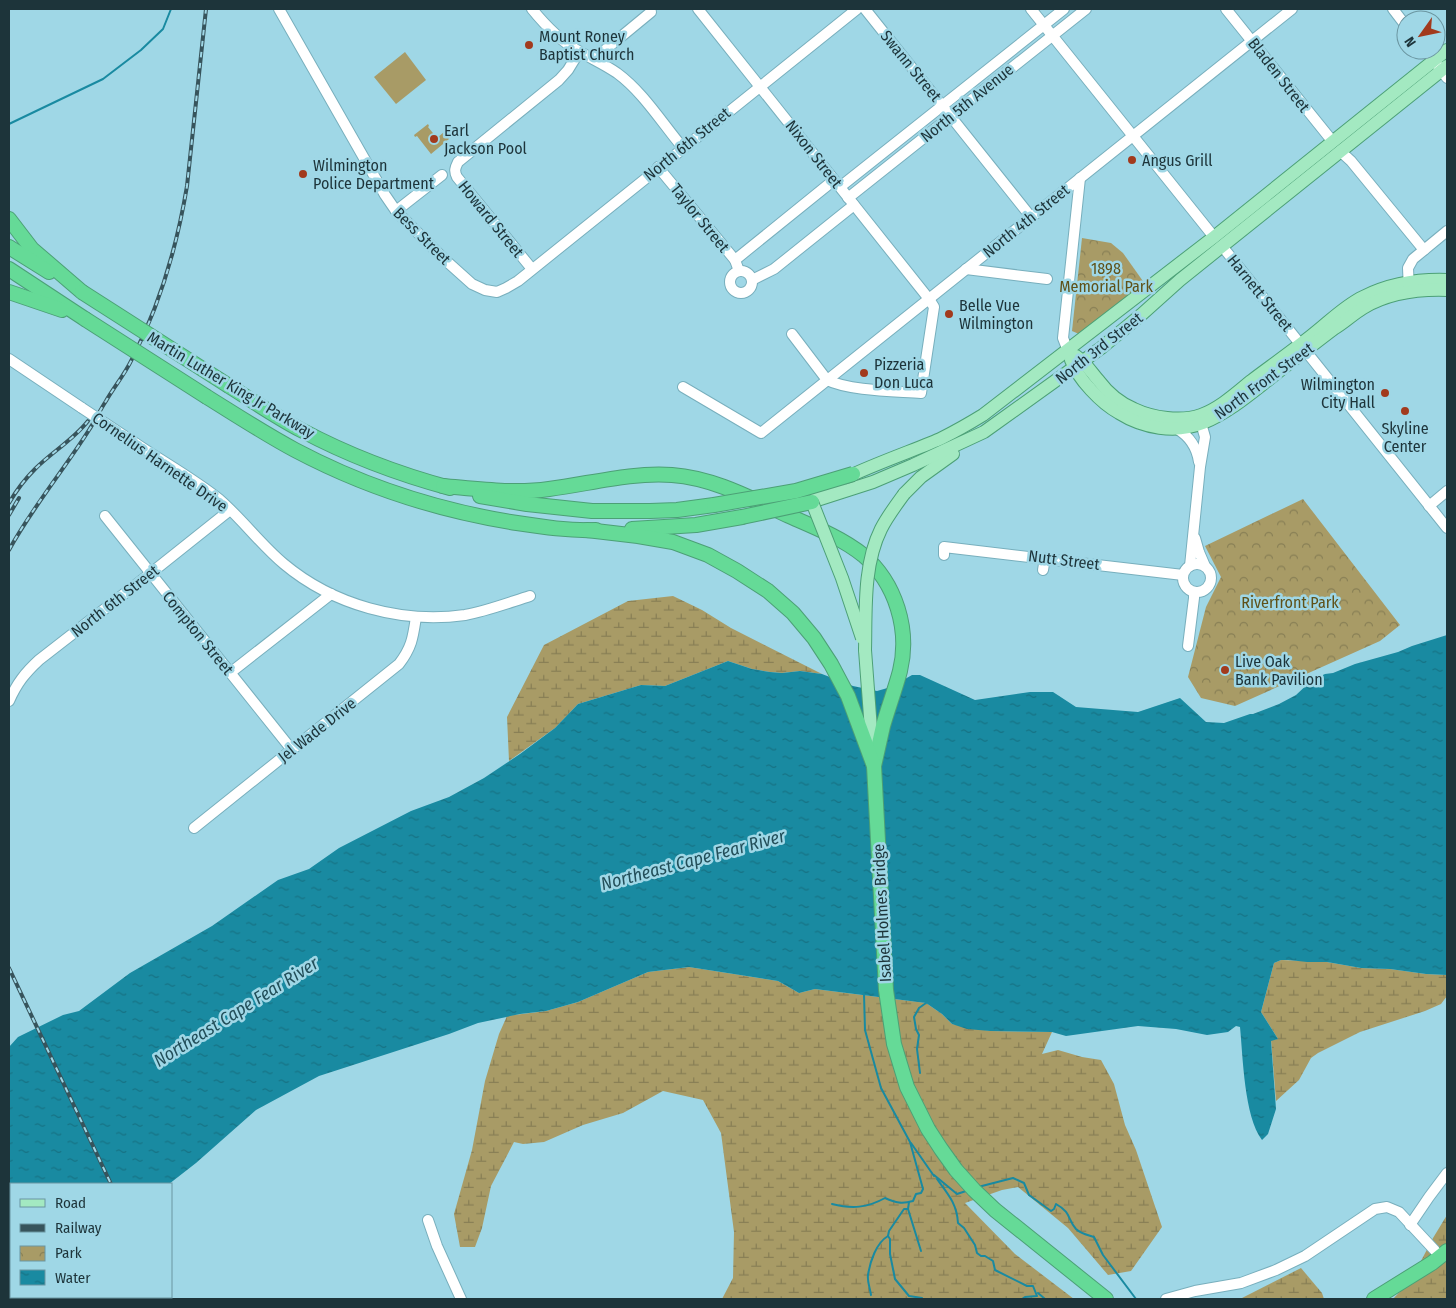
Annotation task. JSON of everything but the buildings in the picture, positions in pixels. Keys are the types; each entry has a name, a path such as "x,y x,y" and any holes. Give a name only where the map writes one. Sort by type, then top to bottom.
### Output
{"highway":[{"path":"9,219 32,249 82,292"},
{"name":"Martin Luther King Jr Parkway","path":"9,247 293,425 338,448 402,474 485,498 592,511 677,510 796,491 853,474"},
{"name":"Martin Luther King Jr Parkway","path":"9,269 207,397 295,450 337,470 385,489 433,504 497,520 558,529 587,530 696,525 742,518 812,502"},
{"path":"9,292 85,319"},
{"path":"443,486 522,491 547,490 642,475 688,477 706,480 738,493 816,528 862,554 883,577 894,596 903,636 900,671 882,728 874,766"},
{"path":"587,530 673,542 708,555 768,591 793,613 814,638 831,664 846,692 874,766"},
{"name":"Isabel Holmes Bridge","path":"874,766 886,990 891,1028 907,1087 917,1109 956,1170 996,1210 1106,1299"},
{"path":"1374,1299 1444,1254"}],"main road":[{"name":"North 3rd Street","path":"853,474 942,438 983,415 1068,350 1218,241 1336,147 1443,69 1447,50"},
{"name":"North 3rd Street","path":"812,502 873,482 984,432 1079,365 1141,315 1180,280 1218,241"},
{"name":"North Front Street","path":"1068,350 1097,395 1116,412 1146,425 1177,429 1232,408 1303,347 1363,308 1426,280 1447,280"},
{"name":"North Front Street","path":"1408,287 1427,290 1447,290"},
{"name":"North Front Street","path":"1079,365 1121,402 1132,408 1146,414 1200,420"},
{"path":"865,650 868,579 872,552 880,530 904,494 921,477 984,432"},
{"path":"812,502 817,494 853,474"},
{"name":"Isabel Holmes Bridge","path":"812,502 842,578 865,650 874,766"}],"street":[{"name":"Bess Street","path":"279,9 396,211 442,258 472,284 485,290 497,292 518,281"},
{"path":"532,9 554,33 579,52 616,72 634,89 683,148"},
{"name":"Nixon Street","path":"698,9 930,298"},
{"name":"North 6th Street","path":"518,281 857,9"},
{"name":"Swann Street","path":"865,9 1031,217"},
{"name":"Harnett Street","path":"1031,9 1447,528"},
{"name":"North 5th Avenue","path":"735,260 942,106 1064,9"},
{"name":"North 5th Avenue","path":"754,288 765,274 781,264 851,201 951,117 1086,9"},
{"name":"Bladen Street","path":"1226,9 1336,147 1351,161 1424,250"},
{"name":"North 4th Street","path":"683,387 761,433 1292,9"},
{"path":"594,59 651,12"},
{"name":"Howard Street","path":"532,269 457,177 455,167 458,162 559,80 568,70 579,52"},
{"name":"Taylor Street","path":"658,167 735,260 739,271"},
{"path":"396,211 442,175"},
{"path":"1068,350 1063,338 1080,178"},
{"path":"1408,287 1408,268 1413,259 1447,231"},
{"path":"966,268 1047,279"},
{"path":"739,271 748,273 754,288 742,294 737,293 730,284 731,278 739,271"},
{"path":"792,334 827,380 847,387 921,393 934,307 930,298"},
{"name":"Cornelius Harnette Drive","path":"9,359 206,490 230,510 284,565 307,581 331,594 380,611 416,617 465,615 482,612 530,596"},
{"path":"1190,566 1200,467 1205,437 1200,420"},
{"path":"1177,429 1191,441 1198,453 1200,467"},
{"path":"1429,506 1447,492"},
{"name":"North 6th Street","path":"9,701 19,680 33,666 230,510"},
{"name":"Compton Street","path":"105,516 292,750"},
{"path":"1194,532 1199,552 1212,579 1208,588 1204,591 1194,592 1186,587 1183,583 1184,571 1195,564 1205,566"},
{"name":"Nutt Street","path":"944,551 1045,558 1183,575"},
{"path":"1043,570 1045,558"},
{"path":"1188,646 1194,592"},
{"path":"230,673 331,594"},
{"name":"Jel Wade Drive","path":"194,828 399,664 413,640 416,617"},
{"path":"1410,1225 1447,1173"},
{"path":"1166,1299 1188,1292 1242,1282 1276,1270 1309,1253 1375,1209 1382,1207 1391,1208 1399,1212 1410,1225 1444,1254"},
{"path":"428,1220 437,1246 461,1299"}],"green space":[{"path":"405,52 426,80 396,104 374,77"},
{"name":"Earl Jackson Pool","path":"428,124 428,127 437,138 444,132 449,139 431,154 417,136 415,137 414,135"},
{"name":"1898 Memorial Park","path":"1082,238 1111,243 1123,253 1145,284 1079,334 1072,331"},
{"name":"Riverfront Park","path":"1303,499 1400,625 1380,641 1235,706 1201,698 1188,677 1206,607 1221,577 1205,546"},
{"path":"673,596 822,674 800,671 770,672 752,669 728,661 665,686 641,685 578,704 555,728 509,761 507,717 544,645 628,601"},
{"path":"1281,960 1327,962 1361,968 1447,975 1447,996 1441,1004 1360,1032 1318,1053 1311,1058 1299,1080 1276,1101 1271,1040 1278,1039 1261,1012 1274,963"},
{"path":"689,967 778,981 799,993 815,989 926,1003 952,1024 990,1031 1052,1032 1042,1054 1058,1050 1101,1060 1114,1084 1125,1125 1136,1150 1162,1227 1131,1271 1108,1275 1068,1228 1018,1187 1002,1190 965,1203 1015,1254 1074,1299 722,1299 733,1278 734,1232 721,1133 703,1100 663,1091 623,1113 583,1125 544,1142 523,1144 514,1142 491,1186 482,1228 475,1247 460,1247 454,1214 472,1150 485,1081 499,1034 507,1016 546,1011 578,1002 648,972"},
{"path":"1447,1215 1447,1299 1393,1299 1411,1280"},
{"path":"1301,1268 1322,1293 1324,1299 1240,1299"}],"water":[{"name":"Northeast Cape Fear River","path":"1447,635 1447,975 1361,968 1327,962 1281,960 1274,963 1261,1012 1278,1039 1271,1041 1276,1109 1268,1134 1262,1140 1251,1116 1248,1102 1240,1027 1236,1026 1228,1032 1207,1035 1176,1029 1138,1026 1066,1036 1052,1032 967,1029 952,1024 926,1003 815,989 799,993 778,981 689,967 648,972 578,1002 546,1011 520,1014 478,1023 319,1076 256,1110 170,1183 10,1183 10,1298 42,1298 9,1299 9,1047 18,1037 63,1015 79,1011 130,973 212,926 278,880 309,869 339,848 411,811 449,797 484,778 555,728 578,704 641,685 665,686 728,661 752,669 770,672 800,671 822,674 853,686 877,691 891,687 912,675 920,675 975,700 1030,692 1053,692 1076,707 1138,712 1180,698 1206,722 1224,723 1279,704 1296,695 1312,680 1325,674"}],"waterway":[{"path":"9,124 103,79 141,50 163,29 171,9"},
{"path":"832,1204 859,1207 885,1198 899,1203 909,1202 913,1201 916,1194 921,1193 923,1189 910,1142 881,1088 865,1030 864,994"},
{"path":"920,1073 917,1049 919,1035 914,1017 919,1008 926,1003"},
{"path":"911,1143 934,1176"},
{"path":"934,1175 957,1194 966,1191"},
{"path":"978,1187 1013,1178 1024,1183 1029,1195 1051,1211 1056,1204 1061,1207 1067,1213 1076,1229 1094,1237 1103,1255 1136,1299"},
{"path":"937,1179 956,1210 958,1223 964,1228 975,1245 977,1253 993,1261 995,1270 1027,1286 1033,1286 1037,1296 1022,1299"},
{"path":"909,1202 908,1209 921,1251"},
{"path":"871,1295 868,1277 874,1253 880,1243 888,1236 889,1231 904,1209 908,1209"},
{"path":"888,1236 895,1279 909,1296 922,1298"},
{"path":"1038,1293 1045,1299"}],"railway":[{"path":"9,550 89,430 126,370 151,318 173,253 187,186 206,9"},
{"path":"9,503 31,473 76,434 88,421"},
{"path":"9,515 19,498"},
{"path":"9,968 111,1183"}],"place":[{"name":"Mount Roney Baptist Church","path":"529,45"},
{"name":"Earl Jackson Pool","path":"434,139"},
{"name":"Angus Grill","path":"1132,160"},
{"name":"Wilmington Police Department","path":"303,174"},
{"name":"Belle Vue Wilmington","path":"949,314"},
{"name":"Pizzeria Don Luca","path":"864,373"},
{"name":"Wilmington City Hall","path":"1385,393"},
{"name":"Skyline Center","path":"1405,411"},
{"name":"Live Oak Bank Pavilion","path":"1225,670"}]}
